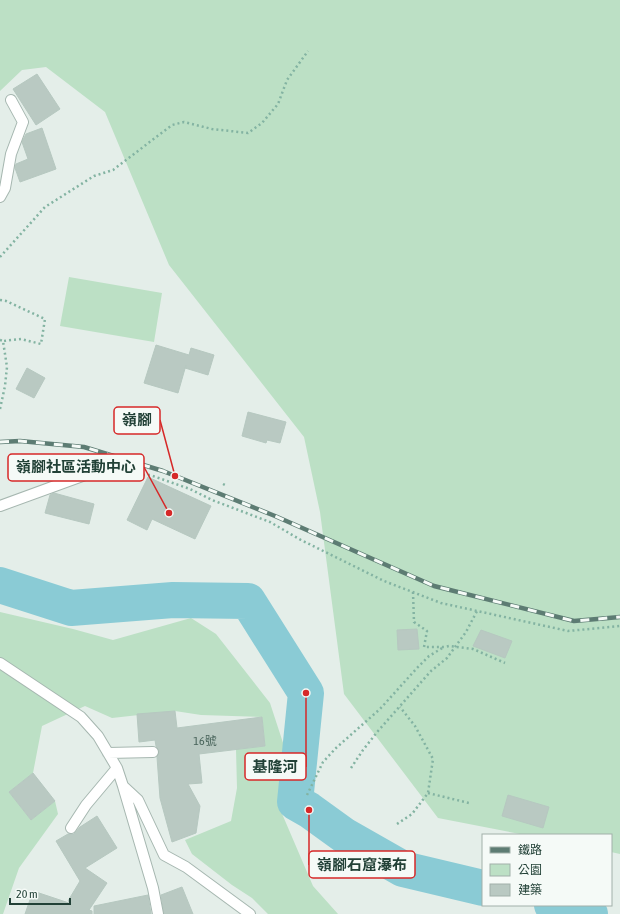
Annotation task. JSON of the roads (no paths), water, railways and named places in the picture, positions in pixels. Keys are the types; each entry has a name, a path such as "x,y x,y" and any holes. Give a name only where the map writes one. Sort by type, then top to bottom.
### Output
{"lane":[{"path":"0,197 5,188 11,154 23,122 11,100"},
{"path":"0,506 85,475 129,475"},
{"path":"0,663 80,717 98,736 116,768 123,786 153,888 158,914"},
{"path":"108,753 153,752"},
{"path":"71,828 86,805 116,768"},
{"path":"123,786 138,800 164,855 186,866 250,914"}],"waterway":[{"path":"0,585 71,608 173,600 248,601 306,693 295,802 309,810 345,836 403,869 482,888"},
{"path":"556,906 590,914"}],"railway":[{"path":"0,442 20,441 84,447 163,471 275,516 434,586 574,621 620,617"}],"place":[{"name":"嶺腳","path":"175,476"},
{"name":"嶺腳社區活動中心","path":"169,513"},
{"name":"基隆河","path":"306,693"},
{"name":"嶺腳石窟瀑布","path":"309,810"}]}
